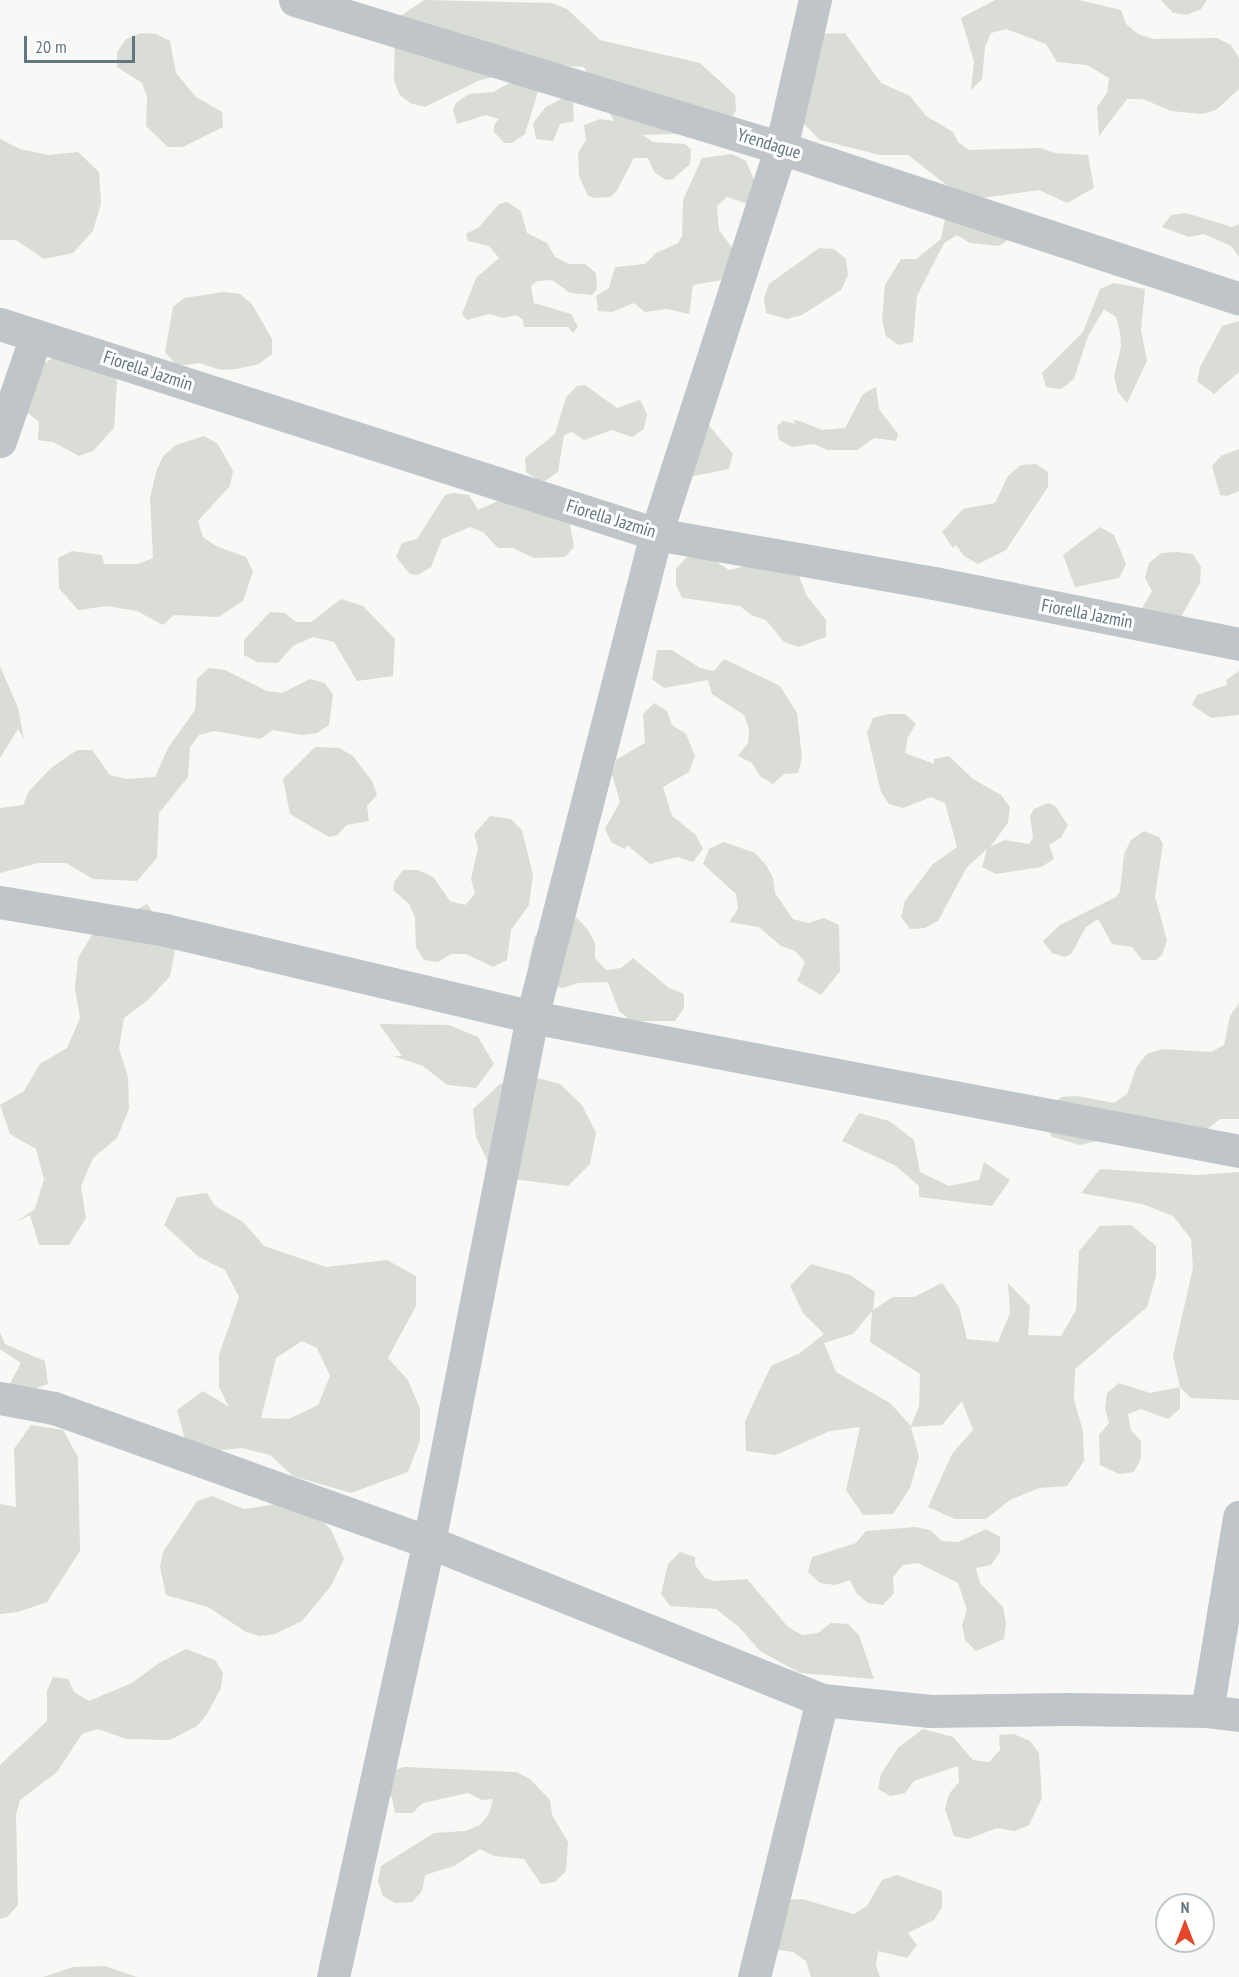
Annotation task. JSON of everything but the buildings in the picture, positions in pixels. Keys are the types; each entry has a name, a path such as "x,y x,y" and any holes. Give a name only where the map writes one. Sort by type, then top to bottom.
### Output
{"street":[{"name":"Yrendague","path":"295,0 782,148 1239,299"},
{"path":"333,1977 429,1542 532,1017 656,534 782,148 815,0"},
{"name":"Fiorella Jazmin","path":"0,324 656,534 934,583 1239,644"},
{"path":"0,441 36,336"},
{"path":"0,902 165,930 532,1017 1239,1151"},
{"path":"0,1398 54,1408 429,1542 822,1700 930,1711 1207,1711 1239,1715"},
{"path":"1207,1711 1239,1516"},
{"path":"754,1977 822,1700"}],"shaded area":[{"path":"424,0 552,3 567,9 600,40 700,63 735,95 736,111 727,124 699,133 642,135 653,142 685,144 691,149 690,164 673,179 666,180 654,172 648,158 634,158 616,192 610,197 588,196 579,176 578,153 586,140 584,125 600,119 614,121 584,67 554,65 480,80 425,107 410,103 399,94 394,80 395,20"},
{"path":"995,0 1079,0 1121,10 1126,24 1138,34 1153,39 1217,38 1231,45 1239,58 1239,89 1216,110 1202,114 1171,111 1143,99 1127,99 1099,136 1097,107 1107,93 1109,78 1087,65 1057,62 1046,44 1006,29 991,33 985,47 982,79 971,90 974,61 961,18"},
{"path":"1161,0 1207,0 1201,9 1187,15 1173,13"},
{"path":"141,33 156,34 170,41 176,73 196,97 222,112 223,127 183,147 168,147 146,126 147,97 142,83 117,67 117,52 126,39"},
{"path":"845,33 881,83 910,96 926,116 953,132 958,142 969,150 1040,148 1055,153 1088,155 1094,188 1067,203 1039,190 982,198 953,190 908,155 880,155 820,140 799,119 814,34"},
{"path":"514,81 538,91 525,134 512,143 504,143 494,132 494,125 499,119 486,115 457,124 453,110 456,103 469,94 493,92"},
{"path":"563,98 573,103 574,121 560,124 553,141 536,139 533,123 546,107"},
{"path":"0,139 20,149 48,155 78,152 99,172 101,203 93,231 73,253 44,259 16,240 0,240"},
{"path":"732,154 746,161 755,182 748,204 727,197 717,206 719,230 733,249 722,280 693,285 689,314 667,309 645,312 634,303 612,312 598,311 596,296 609,288 615,267 645,264 656,253 678,243 682,236 683,200 702,158"},
{"path":"507,202 521,211 527,233 547,243 555,257 569,264 585,264 596,273 597,289 592,295 570,293 552,280 537,281 531,286 534,303 571,314 578,327 573,333 568,327 524,327 523,320 517,315 503,318 489,314 467,320 462,314 476,278 499,258 489,246 468,241 466,234 479,227 499,204"},
{"path":"947,209 1012,237 999,246 970,243 957,235 944,243 917,296 913,342 898,345 886,336 882,320 885,285 901,259 916,259 941,239"},
{"path":"1186,213 1232,227 1239,224 1239,257 1231,246 1204,234 1189,237 1162,227 1171,215"},
{"path":"819,248 834,249 846,259 848,275 841,290 802,315 787,319 766,313 764,298 769,284"},
{"path":"1114,283 1145,289 1141,330 1147,361 1127,403 1118,392 1114,377 1121,347 1120,332 1116,317 1104,309 1088,336 1074,379 1061,389 1046,387 1042,373 1083,332 1100,289"},
{"path":"223,292 240,294 252,304 272,339 272,354 259,364 236,369 221,370 199,363 177,366 165,352 173,307 184,298"},
{"path":"1239,321 1239,372 1214,394 1197,381 1200,367 1222,326"},
{"path":"62,352 108,368 117,381 114,428 93,451 79,456 53,442 38,440 39,422 27,412 34,370"},
{"path":"585,385 617,408 640,400 647,414 644,429 632,437 612,430 584,440 572,432 564,435 558,472 545,481 538,480 526,472 525,458 555,434 566,397 577,386"},
{"path":"876,387 879,409 898,434 896,441 874,438 857,450 827,450 814,444 792,447 779,440 777,426 783,421 796,424 793,420 800,421 822,430 845,428 863,394"},
{"path":"676,423 707,423 733,454 729,469 689,477 661,466"},
{"path":"204,436 218,444 233,471 230,486 198,521 203,537 216,546 246,557 253,571 243,601 218,617 174,615 163,625 137,611 107,606 78,610 59,588 58,558 72,551 102,555 104,564 138,564 153,558 150,498 157,469 164,455 176,445"},
{"path":"1239,449 1239,491 1227,496 1220,495 1212,466 1221,456"},
{"path":"1036,464 1048,472 1048,487 1006,550 978,564 964,556 956,545 953,548 942,532 963,509 995,503 1008,476 1021,465"},
{"path":"453,493 469,495 478,510 498,501 551,509 570,524 574,547 565,557 534,558 513,548 498,548 483,532 470,527 442,539 431,567 418,575 410,574 396,557 402,543 417,539 445,495"},
{"path":"1100,527 1114,535 1126,564 1119,578 1075,587 1063,555"},
{"path":"703,553 729,570 749,565 795,567 807,596 826,620 826,637 799,647 784,642 766,620 751,615 740,606 682,598 676,585 676,569 687,557"},
{"path":"1161,553 1193,554 1201,567 1200,583 1181,617 1137,617 1152,591 1145,578 1149,563"},
{"path":"341,599 363,606 395,639 393,676 357,681 334,642 313,637 293,646 278,663 257,662 244,655 244,640 270,612 285,613 296,622 311,622"},
{"path":"657,650 672,650 700,668 714,671 724,659 780,686 797,713 802,758 798,773 784,774 773,784 760,776 752,763 738,756 748,743 749,729 744,715 712,694 708,680 664,688 652,679"},
{"path":"0,666 18,708 24,739 18,729 0,758"},
{"path":"209,668 225,670 267,691 282,693 310,679 325,683 333,695 329,725 317,733 302,735 273,730 260,739 214,731 199,735 190,747 188,777 159,813 157,858 137,881 93,879 66,863 38,863 0,873 0,808 23,805 29,791 51,768 77,750 92,750 110,775 126,779 155,777 168,748 195,710 197,679"},
{"path":"1239,671 1239,715 1211,718 1192,705 1197,695 1227,685 1226,680"},
{"path":"654,703 667,711 672,725 686,734 695,756 689,772 663,787 672,816 696,835 703,849 693,862 678,857 650,864 627,845 625,849 612,843 605,829 620,802 612,774 617,759 645,743 643,714"},
{"path":"889,714 905,714 916,724 908,737 905,753 934,764 934,759 949,756 973,779 1001,795 1010,807 1008,823 990,847 1005,840 1029,844 1033,838 1030,816 1034,809 1048,803 1055,806 1068,825 1061,838 1049,845 1054,859 1041,867 996,874 982,867 987,849 967,867 938,921 925,928 910,929 901,917 905,901 932,865 957,847 945,803 931,797 903,808 889,804 881,792 867,733 873,718"},
{"path":"315,747 339,748 353,756 372,781 377,795 367,806 369,821 347,825 337,835 329,837 290,814 283,779"},
{"path":"490,816 511,819 522,830 533,875 529,905 511,930 507,960 493,967 466,954 451,954 438,962 424,960 416,947 415,917 409,904 393,890 394,882 403,870 418,870 433,877 450,901 465,905 475,894 471,879 478,848 474,834"},
{"path":"1144,831 1159,837 1163,844 1155,896 1167,941 1162,955 1156,960 1142,960 1132,947 1112,944 1098,919 1086,927 1071,954 1065,957 1052,953 1043,941 1060,925 1116,897 1120,891 1124,854 1131,840"},
{"path":"724,842 755,853 766,865 773,878 775,893 793,919 808,923 824,918 839,925 840,971 821,995 797,981 805,962 795,951 781,946 759,927 729,922 738,909 736,894 703,864 709,849"},
{"path":"147,904 176,946 170,976 148,1000 124,1018 119,1048 128,1077 129,1109 117,1138 93,1158 81,1186 86,1218 69,1245 39,1245 30,1215 16,1222 35,1209 44,1179 36,1149 10,1134 0,1105 24,1091 40,1064 67,1048 80,1018 75,988 78,958 93,933"},
{"path":"577,918 588,930 595,943 595,958 606,970 621,968 633,958 669,988 684,994 684,1008 675,1021 631,1021 619,1011 608,982 578,983 563,988 548,985 528,965 535,936 547,927"},
{"path":"1239,1003 1239,1119 1220,1119 1196,1138 1110,1138 1080,1145 1052,1137 1045,1124 1050,1108 1061,1097 1077,1096 1114,1103 1127,1094 1137,1066 1147,1054 1163,1049 1211,1052 1224,1045 1230,1016"},
{"path":"379,1024 449,1025 478,1037 494,1064 476,1088 447,1085 423,1066 393,1056 402,1056"},
{"path":"530,1076 560,1084 582,1105 596,1133 590,1164 568,1186 512,1179 488,1162 476,1137 473,1109 500,1084"},
{"path":"859,1113 889,1121 914,1140 920,1172 949,1186 979,1180 984,1162 1010,1180 992,1206 919,1197 919,1186 896,1166 842,1141"},
{"path":"1100,1169 1197,1175 1239,1172 1239,1400 1191,1398 1180,1387 1173,1356 1193,1268 1191,1239 1173,1216 1142,1204 1081,1193"},
{"path":"207,1193 215,1206 243,1222 264,1246 326,1267 387,1260 416,1276 416,1306 388,1358 408,1380 420,1409 420,1441 408,1472 351,1493 293,1476 270,1455 242,1448 213,1451 185,1440 177,1410 203,1391 229,1407 219,1387 219,1355 239,1297 225,1270 199,1257 164,1225 177,1197","holes":["302,1341 317,1348 330,1376 318,1405 289,1419 261,1418 276,1358"]},
{"path":"1131,1225 1156,1246 1156,1276 1147,1307 1075,1369 1074,1400 1083,1431 1084,1461 1067,1486 1039,1488 1010,1500 986,1519 955,1519 928,1507 952,1454 973,1430 962,1401 942,1425 911,1427 919,1457 910,1488 893,1514 863,1515 846,1490 860,1427 830,1431 776,1455 746,1451 745,1421 771,1366 800,1353 824,1334 803,1313 790,1286 811,1264 850,1275 875,1292 873,1310 893,1297 914,1297 942,1283 959,1307 967,1339 998,1342 1010,1313 1008,1283 1030,1306 1028,1335 1061,1336 1076,1310 1079,1251 1100,1226","holes":["872,1311 870,1342 920,1374 919,1406 911,1426 890,1403 836,1372 824,1343 853,1334"]},
{"path":"0,1332 5,1344 45,1361 48,1384 34,1389 8,1387 21,1363 0,1349"},
{"path":"1119,1383 1150,1393 1180,1387 1180,1409 1168,1419 1141,1409 1128,1414 1131,1430 1141,1441 1141,1458 1134,1472 1119,1474 1100,1465 1099,1435 1109,1423 1105,1409 1107,1393"},
{"path":"31,1425 63,1430 78,1457 80,1551 47,1602 18,1612 0,1614 0,1504 16,1507 14,1449"},
{"path":"212,1496 244,1509 276,1504 320,1518 331,1530 344,1559 331,1586 302,1621 275,1634 260,1636 246,1632 208,1607 166,1595 160,1567 163,1552 197,1501"},
{"path":"915,1527 930,1530 942,1541 958,1542 986,1529 1000,1537 1000,1552 991,1565 976,1568 980,1583 1003,1607 1006,1623 1004,1639 976,1651 965,1640 962,1625 967,1610 958,1583 918,1563 903,1565 893,1577 894,1593 883,1605 868,1603 857,1594 850,1580 835,1585 820,1583 808,1572 812,1557 856,1543 866,1531"},
{"path":"680,1552 695,1557 695,1565 705,1578 715,1581 747,1579 788,1627 802,1635 818,1633 831,1623 848,1624 859,1635 874,1679 800,1673 760,1651 739,1627 716,1609 670,1606 661,1594 668,1564"},
{"path":"186,1649 215,1660 223,1673 221,1688 207,1714 197,1726 170,1740 126,1739 98,1729 82,1734 57,1772 20,1800 16,1815 18,1905 7,1917 0,1919 0,1765 47,1721 47,1691 53,1677 68,1679 74,1692 89,1701 132,1683 159,1663"},
{"path":"923,1729 953,1737 973,1760 989,1762 1000,1750 999,1735 1014,1734 1030,1741 1039,1753 1042,1798 1029,1825 1015,1831 997,1828 968,1839 954,1836 945,1809 949,1794 959,1782 958,1766 914,1781 905,1793 890,1796 878,1789 881,1774 898,1748"},
{"path":"404,1767 516,1772 530,1779 550,1800 552,1815 568,1842 566,1871 555,1882 541,1884 524,1859 494,1856 480,1849 454,1866 425,1875 422,1891 412,1902 395,1903 383,1896 378,1881 381,1866 434,1833 465,1831 480,1825 489,1814 493,1799 482,1800 468,1793 423,1803 412,1813 395,1813 392,1798 384,1786 388,1772"},
{"path":"897,1875 942,1891 942,1907 934,1920 908,1933 917,1945 907,1958 878,1951 876,1965 880,1977 811,1977 806,1961 793,1952 764,1948 787,1900 802,1899 854,1914 867,1906 882,1880"},
{"path":"105,1966 137,1977 43,1977 73,1967"}]}
